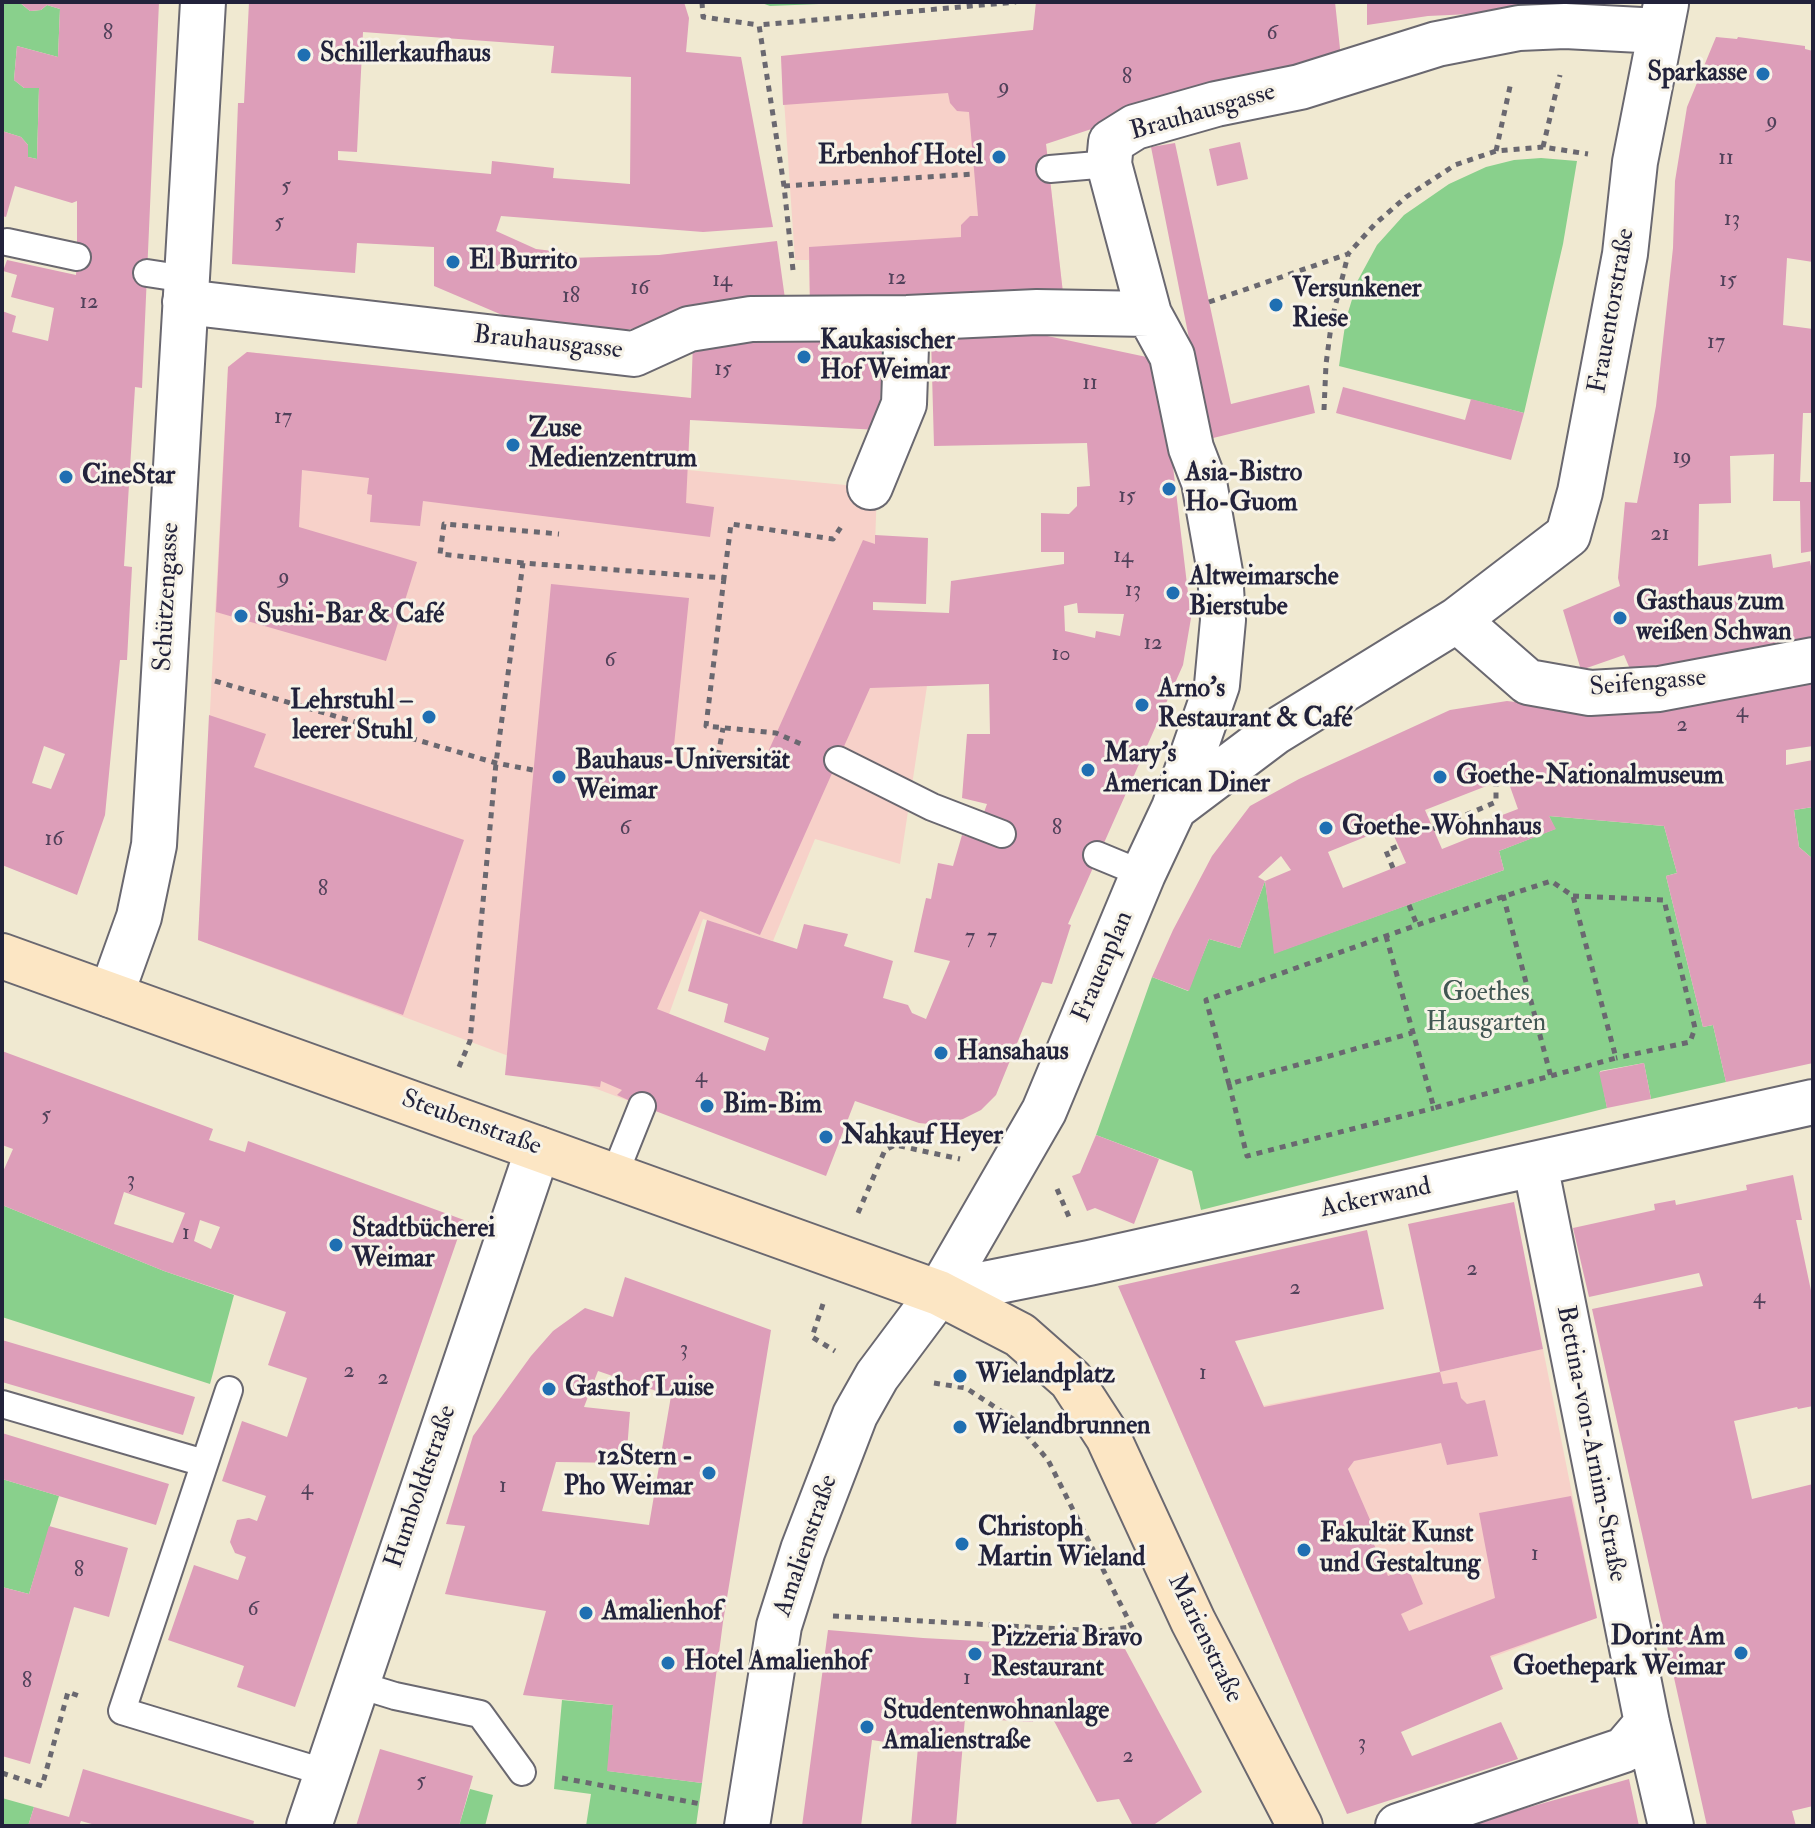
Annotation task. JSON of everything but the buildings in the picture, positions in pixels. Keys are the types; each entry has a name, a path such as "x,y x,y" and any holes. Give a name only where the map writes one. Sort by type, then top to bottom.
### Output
{"street":[{"name":"Schützengasse","path":"111,995 139,917 154,845 164,667 173,285 203,2"},
{"name":"Brauhausgasse","path":"173,285 634,354 689,329 751,319 907,318 1037,312 1149,314 1109,164 1111,142 1135,127 1216,104 1300,87 1437,44 1519,28 1663,17"},
{"name":"Frauentorstraße","path":"1502,588 1568,535 1580,492 1625,254 1635,162 1663,17"},
{"name":"Frauenplan","path":"939,1293 1044,1111 1143,874 1174,808 1217,685 1223,620 1220,572 1204,482 1191,448 1172,356 1149,314"},
{"path":"870,487 904,404 907,318"},
{"name":"Frauenplan","path":"1174,808 1275,732 1457,620 1502,588"},
{"name":"Seifengasse","path":"1457,620 1528,682 1590,693 1659,689 1813,660"},
{"name":"Steubenstraße","path":"2,956 939,1293"},
{"name":"Ackerwand","path":"939,1293 1089,1263 1813,1102"},
{"name":"Humboldtstraße","path":"309,1826 538,1149"},
{"name":"Bettina-von-Arnim-Straße","path":"1535,1164 1647,1723 1671,1826"},
{"name":"Amalienstraße","path":"747,1826 779,1626 803,1550 855,1415 877,1376 939,1293"},
{"name":"Marienstraße","path":"939,1293 1020,1335 1071,1380 1108,1437 1193,1621 1300,1826"},
{"path":"1398,1826 1624,1750 1647,1723"}],"lane":[{"path":"1050,169 1109,164"},
{"path":"7,242 77,257"},
{"path":"838,760 932,807 1002,834"},
{"path":"1097,855 1143,874"},
{"path":"614,1176 642,1106"},
{"path":"229,1390 122,1711 327,1773"},
{"path":"2,1404 204,1463"},
{"path":"356,1684 395,1696 480,1714 522,1772"}],"path":[{"path":"702,2 703,17 759,25 1016,2"},
{"path":"759,25 784,186 799,318"},
{"path":"1496,151 1514,67"},
{"path":"1543,147 1561,73"},
{"path":"1324,410 1332,319 1348,254 1375,224 1406,197 1455,165 1496,151 1543,147 1635,162"},
{"path":"784,186 974,174"},
{"path":"1209,302 1348,254"},
{"path":"776,733 706,726 731,524 833,539 870,487"},
{"path":"559,534 444,524 440,554 724,578"},
{"path":"440,1113 470,1041 496,763 523,563"},
{"path":"164,667 496,763 533,770"},
{"path":"716,768 723,728"},
{"path":"1433,829 1496,802 1496,782"},
{"path":"1393,868 1386,851 1398,846"},
{"path":"1551,881 1573,896 1664,900 1695,1028 1690,1042 1616,1058 1247,1156 1206,1000 1503,895 1551,881"},
{"path":"1503,895 1551,1077"},
{"path":"1573,896 1616,1058"},
{"path":"1409,905 1417,925"},
{"path":"1386,936 1434,1108"},
{"path":"1229,1084 1412,1033"},
{"path":"877,1376 966,1388 1013,1419 1048,1460 1140,1643"},
{"path":"785,1610 1099,1631 1131,1627"},
{"path":"2,1773 42,1786 68,1692 122,1711"},
{"path":"522,1772 699,1803"}],"shaded area":[{"path":"1033,30 1063,293 810,307 809,260 795,260 781,56"},
{"name":"Bauhaus-Universität Weimar","path":"247,352 691,398 688,470 877,488 870,687 927,686 900,864 815,839 773,941 703,919 637,1104 198,940 228,367"},
{"path":"1543,1349 1597,1618 1309,1726 1177,1422 1440,1372"}],"green space":[{"path":"3,2 19,2 30,11 41,10 47,5 60,9 58,57 17,46 14,80 24,88 39,88 37,159 28,157 28,145 21,137 2,131"},
{"path":"759,2 868,2 770,6"},
{"path":"1541,158 1577,161 1563,244 1524,413 1339,366 1346,319 1358,280 1377,245 1404,215 1449,184 1486,167"},
{"path":"1813,807 1813,859 1799,847 1794,810"},
{"name":"Goethes Hausgarten","path":"1549,816 1664,826 1677,873 1666,876 1703,1027 1713,1025 1726,1082 1651,1099 1644,1063 1600,1071 1607,1108 1201,1210 1192,1171 1096,1135 1152,977 1188,991 1209,939 1240,948 1265,881 1275,953 1504,870 1499,851 1555,829"},
{"path":"2,1205 164,1271 234,1295 210,1384 2,1317"},
{"path":"2,1479 59,1496 29,1594 2,1587"},
{"path":"562,1700 613,1705 608,1771 702,1783 696,1826 586,1826 591,1794 554,1789"},
{"path":"470,1789 493,1795 485,1826 459,1826"},
{"path":"2,1798 34,1807 28,1826 2,1826"}],"place":[{"name":"Schillerkaufhaus","path":"304,55"},
{"name":"Sparkasse","path":"1763,74"},
{"name":"Erbenhof Hotel","path":"999,157"},
{"name":"El Burrito","path":"453,262"},
{"name":"Versunkener Riese","path":"1276,305"},
{"name":"Kaukasischer Hof Weimar","path":"804,357"},
{"name":"Zuse Medienzentrum","path":"513,445"},
{"name":"CineStar","path":"66,477"},
{"name":"Asia-Bistro Ho-Guom","path":"1169,489"},
{"name":"Altweimarsche Bierstube","path":"1173,593"},
{"name":"Sushi-Bar & Café","path":"241,616"},
{"name":"Gasthaus zum weißen Schwan","path":"1620,618"},
{"name":"Arno's Restaurant & Café","path":"1142,705"},
{"name":"Lehrstuhl – leerer Stuhl","path":"429,717"},
{"name":"Mary's American Diner","path":"1088,770"},
{"name":"Bauhaus-Universität Weimar","path":"559,777"},
{"name":"Goethe-Nationalmuseum","path":"1440,777"},
{"name":"Goethe-Wohnhaus","path":"1326,828"},
{"name":"Hansahaus","path":"941,1053"},
{"name":"Bim-Bim","path":"707,1106"},
{"name":"Nahkauf Heyer","path":"826,1137"},
{"name":"Stadtbücherei Weimar","path":"336,1245"},
{"name":"Wielandplatz","path":"960,1376"},
{"name":"Gasthof Luise","path":"549,1389"},
{"name":"Wielandbrunnen","path":"960,1427"},
{"name":"12Stern - Pho Weimar","path":"709,1473"},
{"name":"Christoph Martin Wieland","path":"962,1544"},
{"name":"Fakultät Kunst und Gestaltung","path":"1304,1550"},
{"name":"Amalienhof","path":"586,1613"},
{"name":"Dorint Am Goethepark Weimar","path":"1741,1653"},
{"name":"Pizzeria Bravo Restaurant","path":"975,1654"},
{"name":"Hotel Amalienhof","path":"668,1663"},
{"name":"Studentenwohnanlage Amalienstraße","path":"867,1727"}]}
